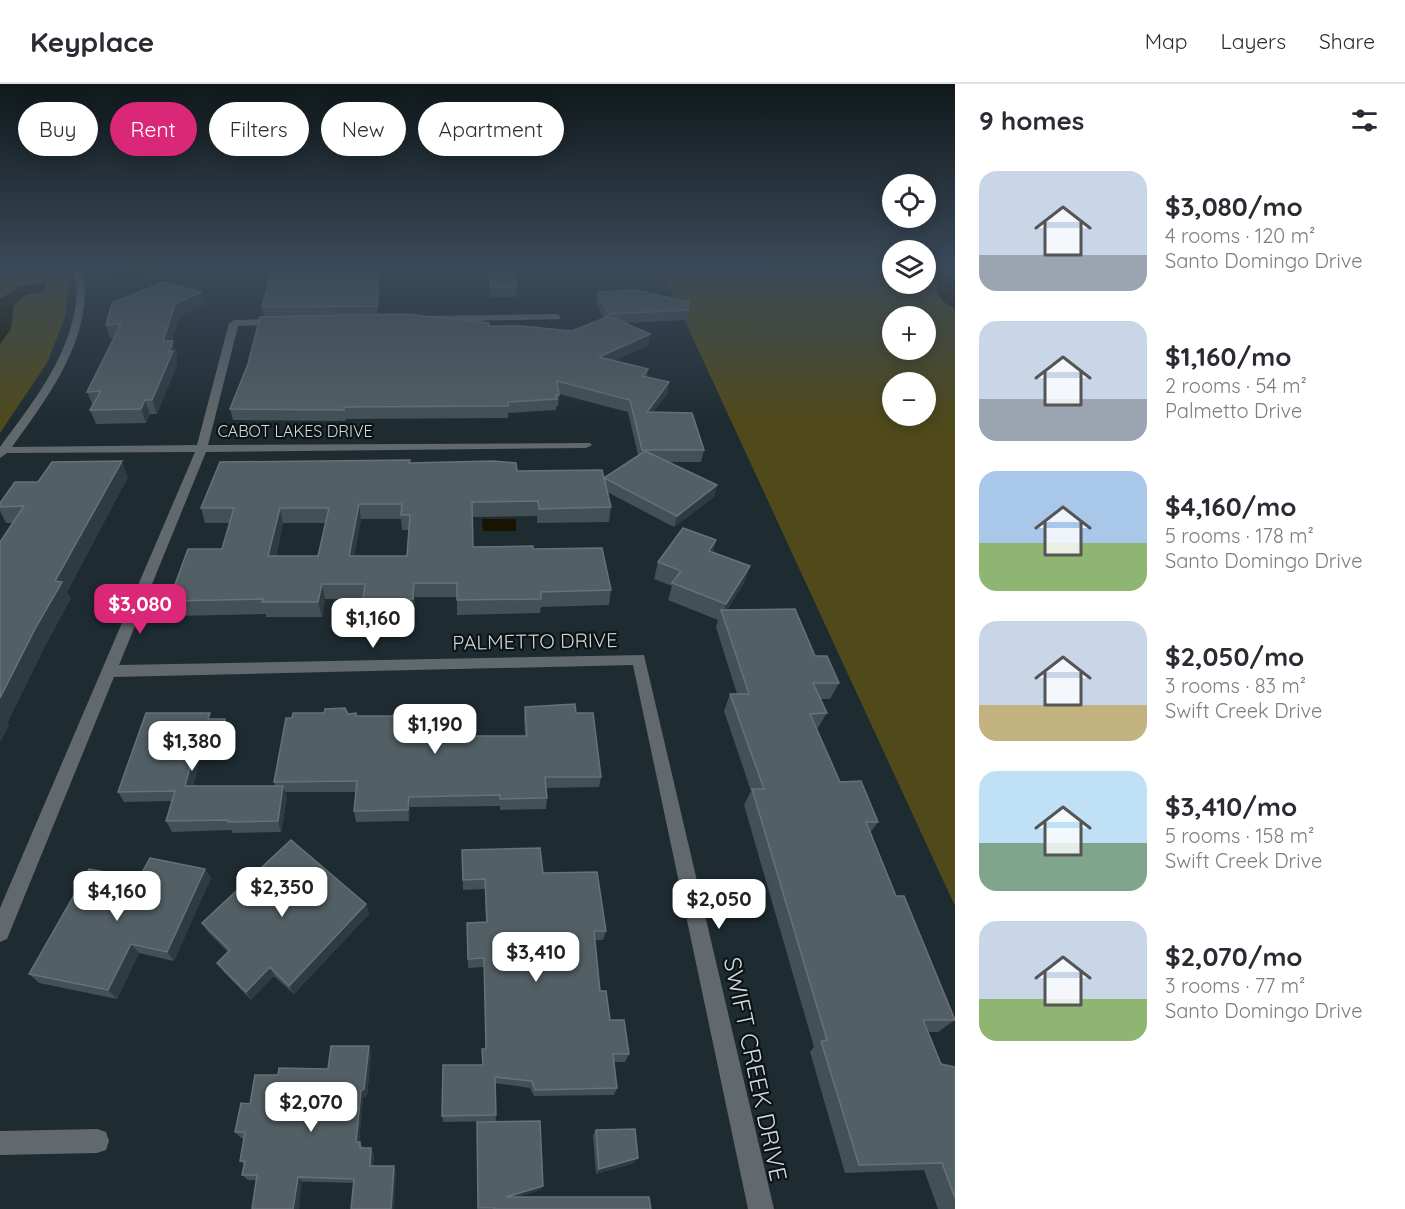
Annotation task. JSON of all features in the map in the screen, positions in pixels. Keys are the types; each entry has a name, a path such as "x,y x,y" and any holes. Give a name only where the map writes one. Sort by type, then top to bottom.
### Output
{"street":[{"path":"2,453 33,410 64,356 75,320"},
{"path":"0,932 202,448 234,323 289,321"},
{"name":"CABOT LAKES DRIVE","path":"2,453 202,448 586,445"},
{"name":"PALMETTO DRIVE","path":"107,671 639,659"},
{"name":"SWIFT CREEK DRIVE","path":"639,659 761,1209"},
{"path":"0,1143 97,1141"}],"shaded area":[{"path":"0,320 64,320 47,363 0,433"},
{"path":"0,320 12,320 11,329 0,344"},
{"path":"684,320 882,320 882,360 936,360 936,320 955,320 955,906"},
{"path":"482,519 516,519 516,531 483,531"}],"building":[{"path":"108,320 170,320 163,341 173,341 169,352 173,351 152,400 145,400 141,409 90,410 101,391 87,392 121,324 106,325"},
{"path":"259,320 456,320 489,323 489,326 521,326 572,331 600,320 617,320 650,334 599,357 648,369 642,376 669,382 647,412 692,413 704,450 642,450 630,400 557,381 559,395 556,395 557,399 508,402 508,406 344,407 344,410 230,409 248,364"},
{"path":"645,451 717,485 677,516 604,478"},
{"path":"122,461 55,581 62,582 0,698 0,542 24,506 0,507 0,503 15,482 38,482 52,462"},
{"path":"493,461 516,463 517,471 602,470 611,507 539,509 538,501 472,502 473,547 602,548 611,590 541,592 541,599 457,600 457,583 414,583 413,599 363,599 365,584 322,584 318,602 262,602 263,599 169,601 188,549 222,549 234,508 201,508 220,462","holes":["359,504 402,504 401,515 410,515 407,556 349,556","280,508 329,508 318,556 268,556"]},
{"path":"683,528 716,540 709,551 750,566 726,604 672,583 681,571 658,562"},
{"path":"795,609 815,656 827,656 839,683 813,683 827,713 810,714 840,782 861,781 878,822 866,822 896,896 904,896 955,1020 923,1020 941,1064 955,1067 955,1198 942,1163 859,1165 821,1041 827,1040 752,789 764,789 730,694 749,694 721,610"},
{"path":"575,704 576,713 593,713 601,777 545,777 547,798 500,799 500,795 409,797 408,810 354,811 357,781 274,782 286,718 292,718 293,713 324,713 325,709 345,708 348,714 356,713 356,716 401,716 402,706 439,706 439,731 444,731 444,736 527,736 525,707"},
{"path":"146,713 210,713 208,719 225,719 218,743 196,744 185,786 283,786 278,821 166,821 175,791 118,792"},
{"path":"291,840 366,904 289,986 270,967 246,992 217,963 230,950 202,923"},
{"path":"540,848 543,873 597,872 606,931 594,931 600,991 606,991 610,1020 624,1020 629,1054 613,1054 617,1088 535,1090 532,1081 495,1077 496,1115 442,1116 443,1065 483,1065 482,1049 486,1049 484,958 468,959 467,923 487,922 485,879 463,880 462,850"},
{"path":"150,858 205,869 167,952 131,944 108,990 29,974 89,869 139,878"},
{"path":"331,1046 369,1046 364,1089 361,1091 356,1142 360,1142 360,1148 371,1148 370,1166 394,1166 391,1209 351,1209 354,1179 298,1177 293,1209 252,1209 257,1175 242,1175 245,1161 240,1161 245,1132 235,1132 241,1103 250,1104 255,1075 278,1075 279,1068 328,1069"},
{"path":"540,1121 543,1186 506,1197 649,1197 651,1209 478,1208 477,1122"},
{"path":"635,1129 638,1158 599,1169 596,1130"}]}
